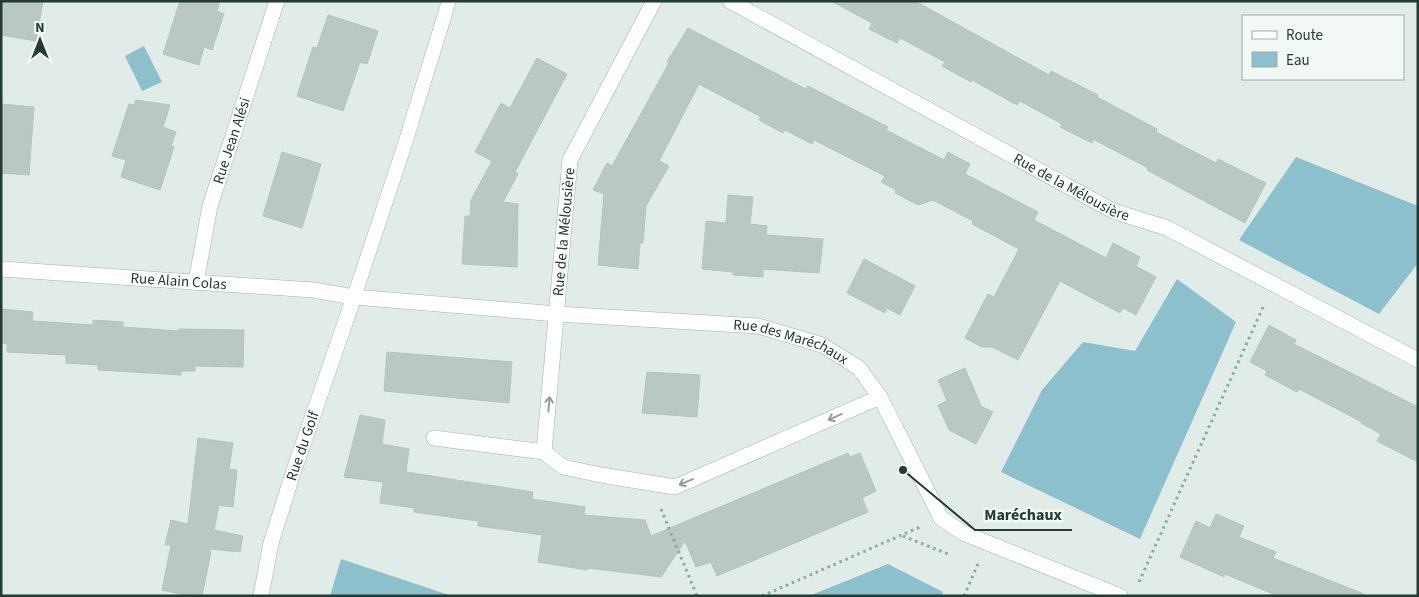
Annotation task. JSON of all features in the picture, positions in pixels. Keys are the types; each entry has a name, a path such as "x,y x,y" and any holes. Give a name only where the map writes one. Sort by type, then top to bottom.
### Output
{"street":[{"name":"Rue Jean Alési","path":"196,282 210,206 277,1"},
{"name":"Rue de la Mélousière","path":"544,452 570,160 654,1"},
{"name":"Rue de la Mélousière","path":"730,1 1113,211 1167,228 1418,360"},
{"name":"Rue Alain Colas","path":"1,269 313,290 354,297"},
{"name":"Rue des Maréchaux","path":"354,297 557,314 758,326 822,345 859,368 880,397 941,518 963,533 1120,596"},
{"name":"Rue du Golf","path":"261,596 271,543 294,470 354,297"},
{"path":"434,438 544,452 563,467 675,487 880,397"}],"lane":[{"path":"354,297 402,153 449,1"}],"path":[{"path":"1136,587 1273,284"},
{"path":"650,483 697,596"},
{"path":"762,596 941,518"},
{"path":"902,535 952,555"},
{"path":"964,596 988,543"},
{"path":"969,562 978,565"}],"water":[{"path":"144,46 162,82 142,91 125,56"},
{"path":"1296,157 1418,206 1418,263 1379,314 1239,240"},
{"path":"1177,279 1236,322 1140,539 1001,472 1042,390 1083,342 1135,351"},
{"path":"341,559 452,596 330,596"},
{"path":"888,564 943,592 942,596 809,596"}],"building":[{"path":"1,1 43,1 36,41 1,35"},
{"path":"180,1 220,1 217,11 224,14 212,50 204,47 199,65 163,54"},
{"path":"831,1 915,1 1049,75 1051,71 1098,95 1097,97 1157,129 1156,132 1216,163 1218,159 1266,183 1245,223 1093,139 1092,143 1060,127 1062,124 1020,101 1017,105 972,80 971,82 942,66 945,62 900,38 897,43 869,29 872,23"},
{"path":"328,15 378,31 367,64 360,62 343,111 297,96 313,47 317,48"},
{"path":"688,28 806,89 808,86 888,127 886,130 944,160 948,152 970,164 965,174 1038,212 1034,220 1106,258 1113,243 1140,257 1136,266 1156,277 1136,315 1123,308 1120,313 1060,281 1018,360 992,347 982,347 965,338 988,294 994,297 1019,249 972,224 973,221 933,200 918,205 895,193 896,190 881,182 885,176 814,140 812,144 785,130 783,133 759,120 761,117 699,84 659,161 669,166 646,206 643,243 640,243 638,269 598,265 604,194 593,190 607,163 612,166 669,63 667,62"},
{"path":"537,58 567,74 515,172 518,174 503,202 518,204 517,267 462,264 465,216 470,216 471,200 492,161 475,152 501,103 510,108"},
{"path":"136,100 170,105 163,127 176,132 171,146 174,147 160,190 121,177 126,160 112,156 129,104 134,105"},
{"path":"1,104 34,107 29,175 1,173"},
{"path":"282,152 321,164 302,228 263,216"},
{"path":"728,195 753,197 750,224 767,226 766,235 823,239 819,273 763,269 763,277 733,275 733,272 702,269 706,221 726,223"},
{"path":"864,259 915,286 900,315 887,308 885,313 847,293"},
{"path":"1,309 33,312 32,321 93,325 93,320 123,322 123,327 179,331 179,329 244,330 243,367 195,366 195,371 181,371 181,375 98,370 98,365 66,363 66,355 7,352 7,344 1,343"},
{"path":"1269,325 1296,340 1294,344 1418,407 1418,462 1377,441 1381,434 1362,422 1299,389 1297,392 1265,375 1267,371 1250,362"},
{"path":"387,352 512,362 509,403 384,391"},
{"path":"965,368 981,406 993,412 976,444 949,430 938,405 947,401 938,380"},
{"path":"647,372 700,375 697,417 642,413"},
{"path":"360,415 385,420 382,444 409,449 406,472 533,492 532,499 585,507 584,515 645,520 651,536 848,453 850,457 860,453 876,491 862,498 868,512 717,576 711,562 696,567 685,541 661,577 588,568 587,570 538,562 542,535 478,526 478,521 414,512 415,508 380,503 383,482 344,477"},
{"path":"198,438 233,443 229,469 237,470 233,507 219,505 214,530 243,536 240,552 210,549 202,596 189,596 162,590 171,545 165,545 171,520 188,524"},
{"path":"1216,514 1244,526 1239,537 1276,552 1273,558 1364,594 1364,596 1278,596 1225,574 1224,577 1180,557 1196,521 1210,528"}],"place":[{"name":"Maréchaux","path":"903,470"}]}
